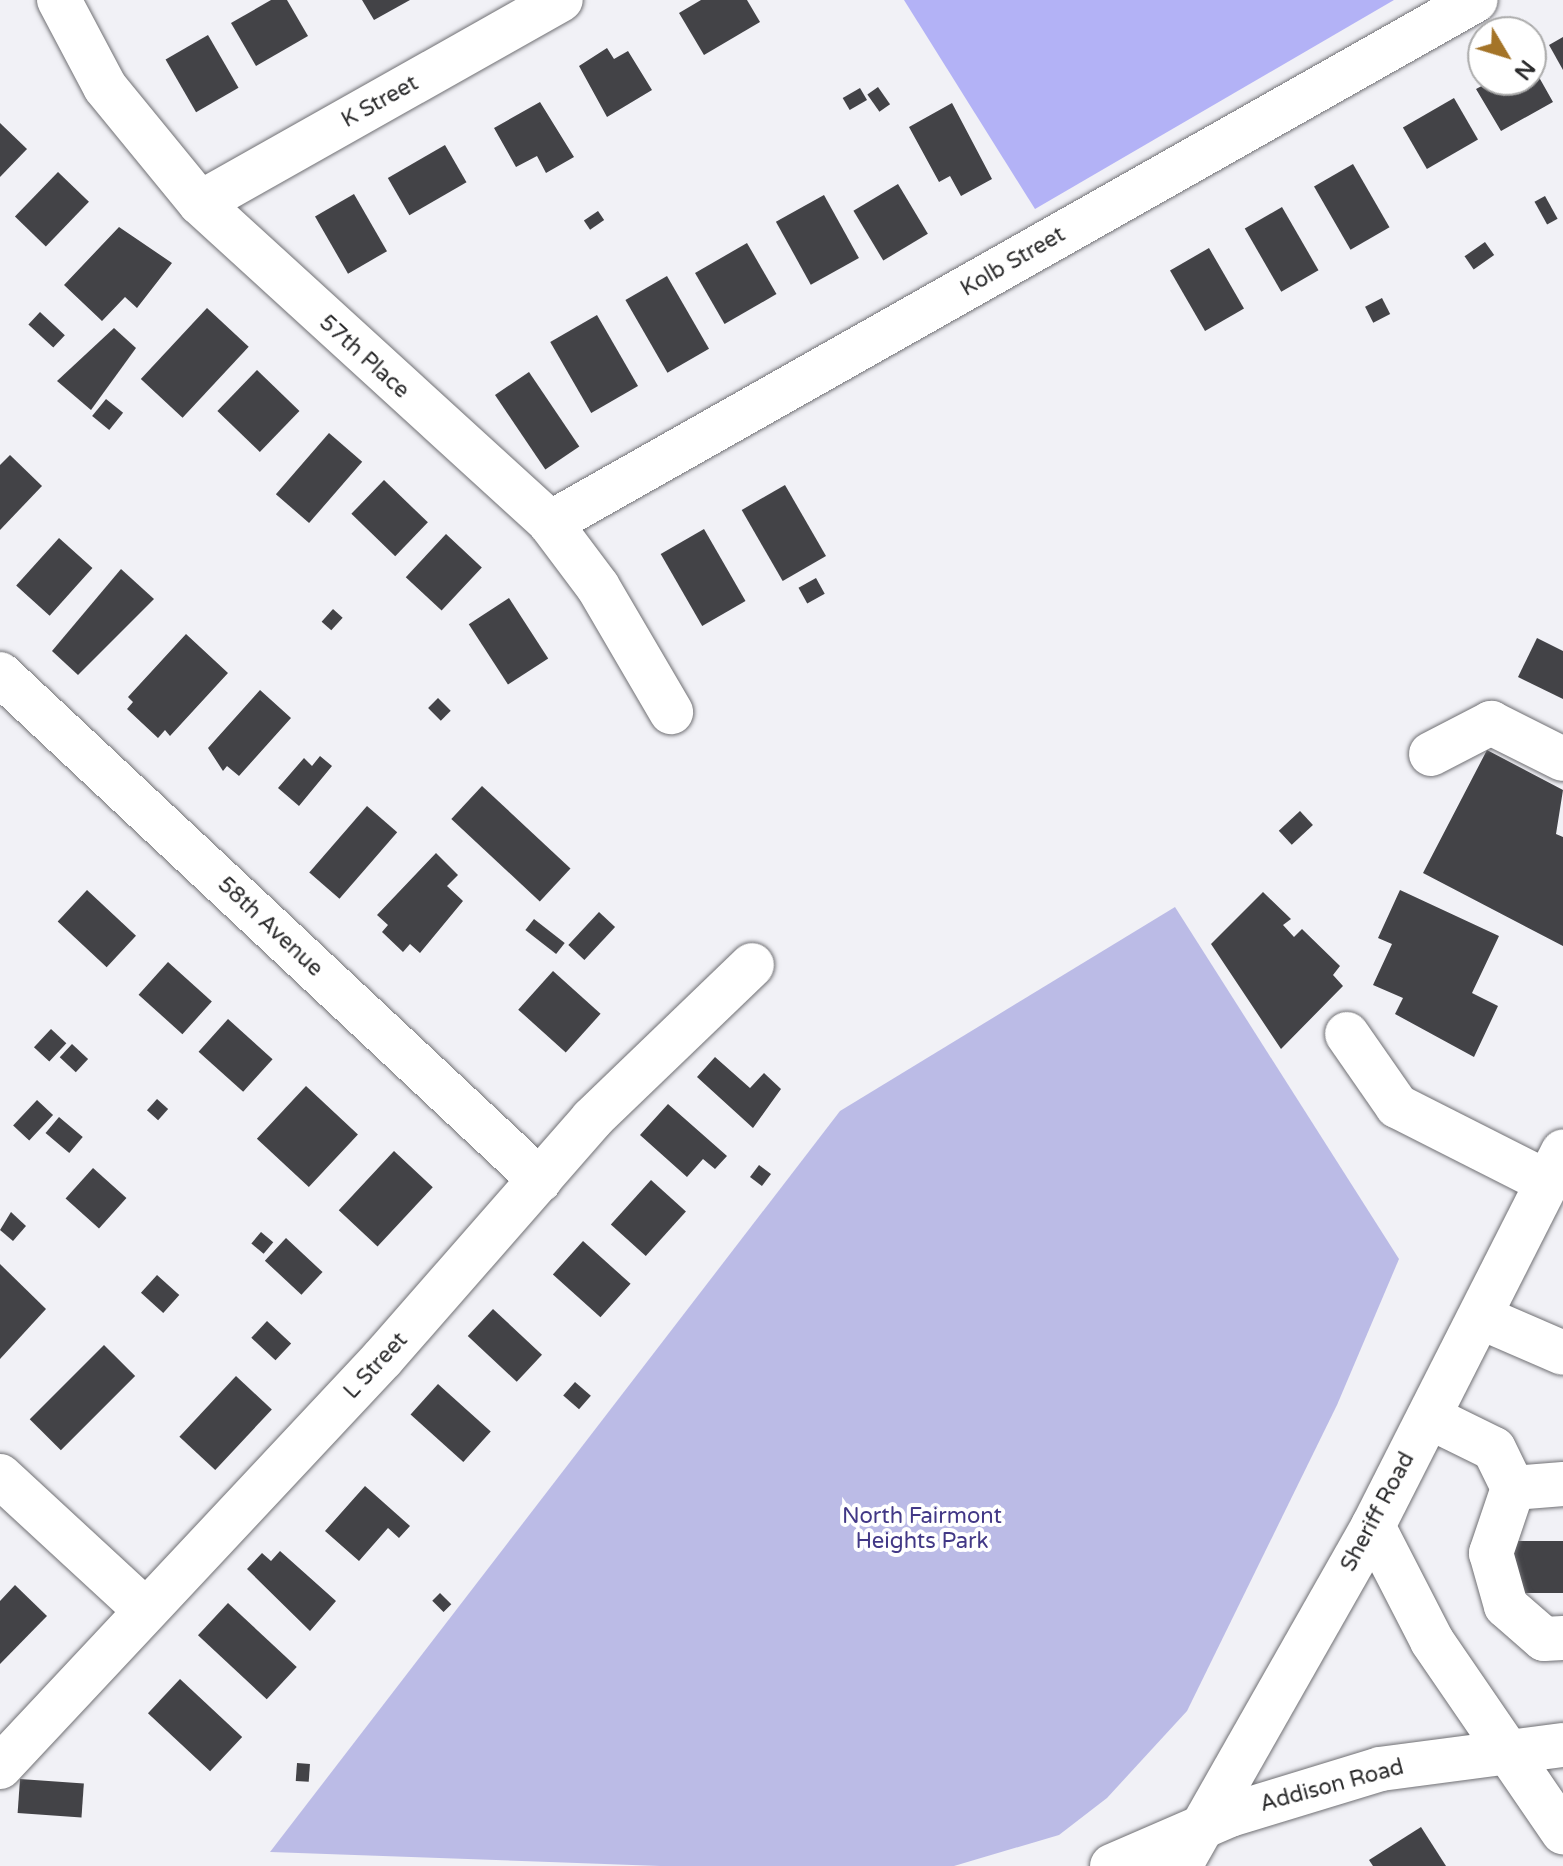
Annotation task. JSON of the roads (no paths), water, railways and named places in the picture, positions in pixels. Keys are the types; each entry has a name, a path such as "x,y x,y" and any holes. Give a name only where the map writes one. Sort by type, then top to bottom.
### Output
{"street":[{"name":"57th Place","path":"59,0 105,87 200,203 550,523 598,587 671,712"},
{"name":"K Street","path":"200,203 561,0"},
{"name":"Kolb Street","path":"550,523 1476,0"},
{"name":"58th Avenue","path":"0,674 540,1180"},
{"path":"1431,754 1491,723 1563,759"},
{"name":"L Street","path":"0,1767 636,1073 752,965"},
{"path":"1347,1034 1397,1106 1555,1166"},
{"name":"Sheriff Road","path":"1180,1866 1373,1526 1555,1166"},
{"path":"1480,1317 1563,1353"},
{"path":"1429,1417 1494,1449 1513,1488 1491,1553 1506,1606 1544,1639 1563,1638"},
{"path":"0,1476 145,1610"},
{"path":"1513,1488 1563,1484"},
{"path":"1373,1526 1432,1641 1511,1750 1563,1832"},
{"name":"Addison Road","path":"1112,1866 1201,1828 1380,1769 1563,1745"}],"park label":[{"name":"North Fairmont Heights Park","path":"922,1528"}]}
